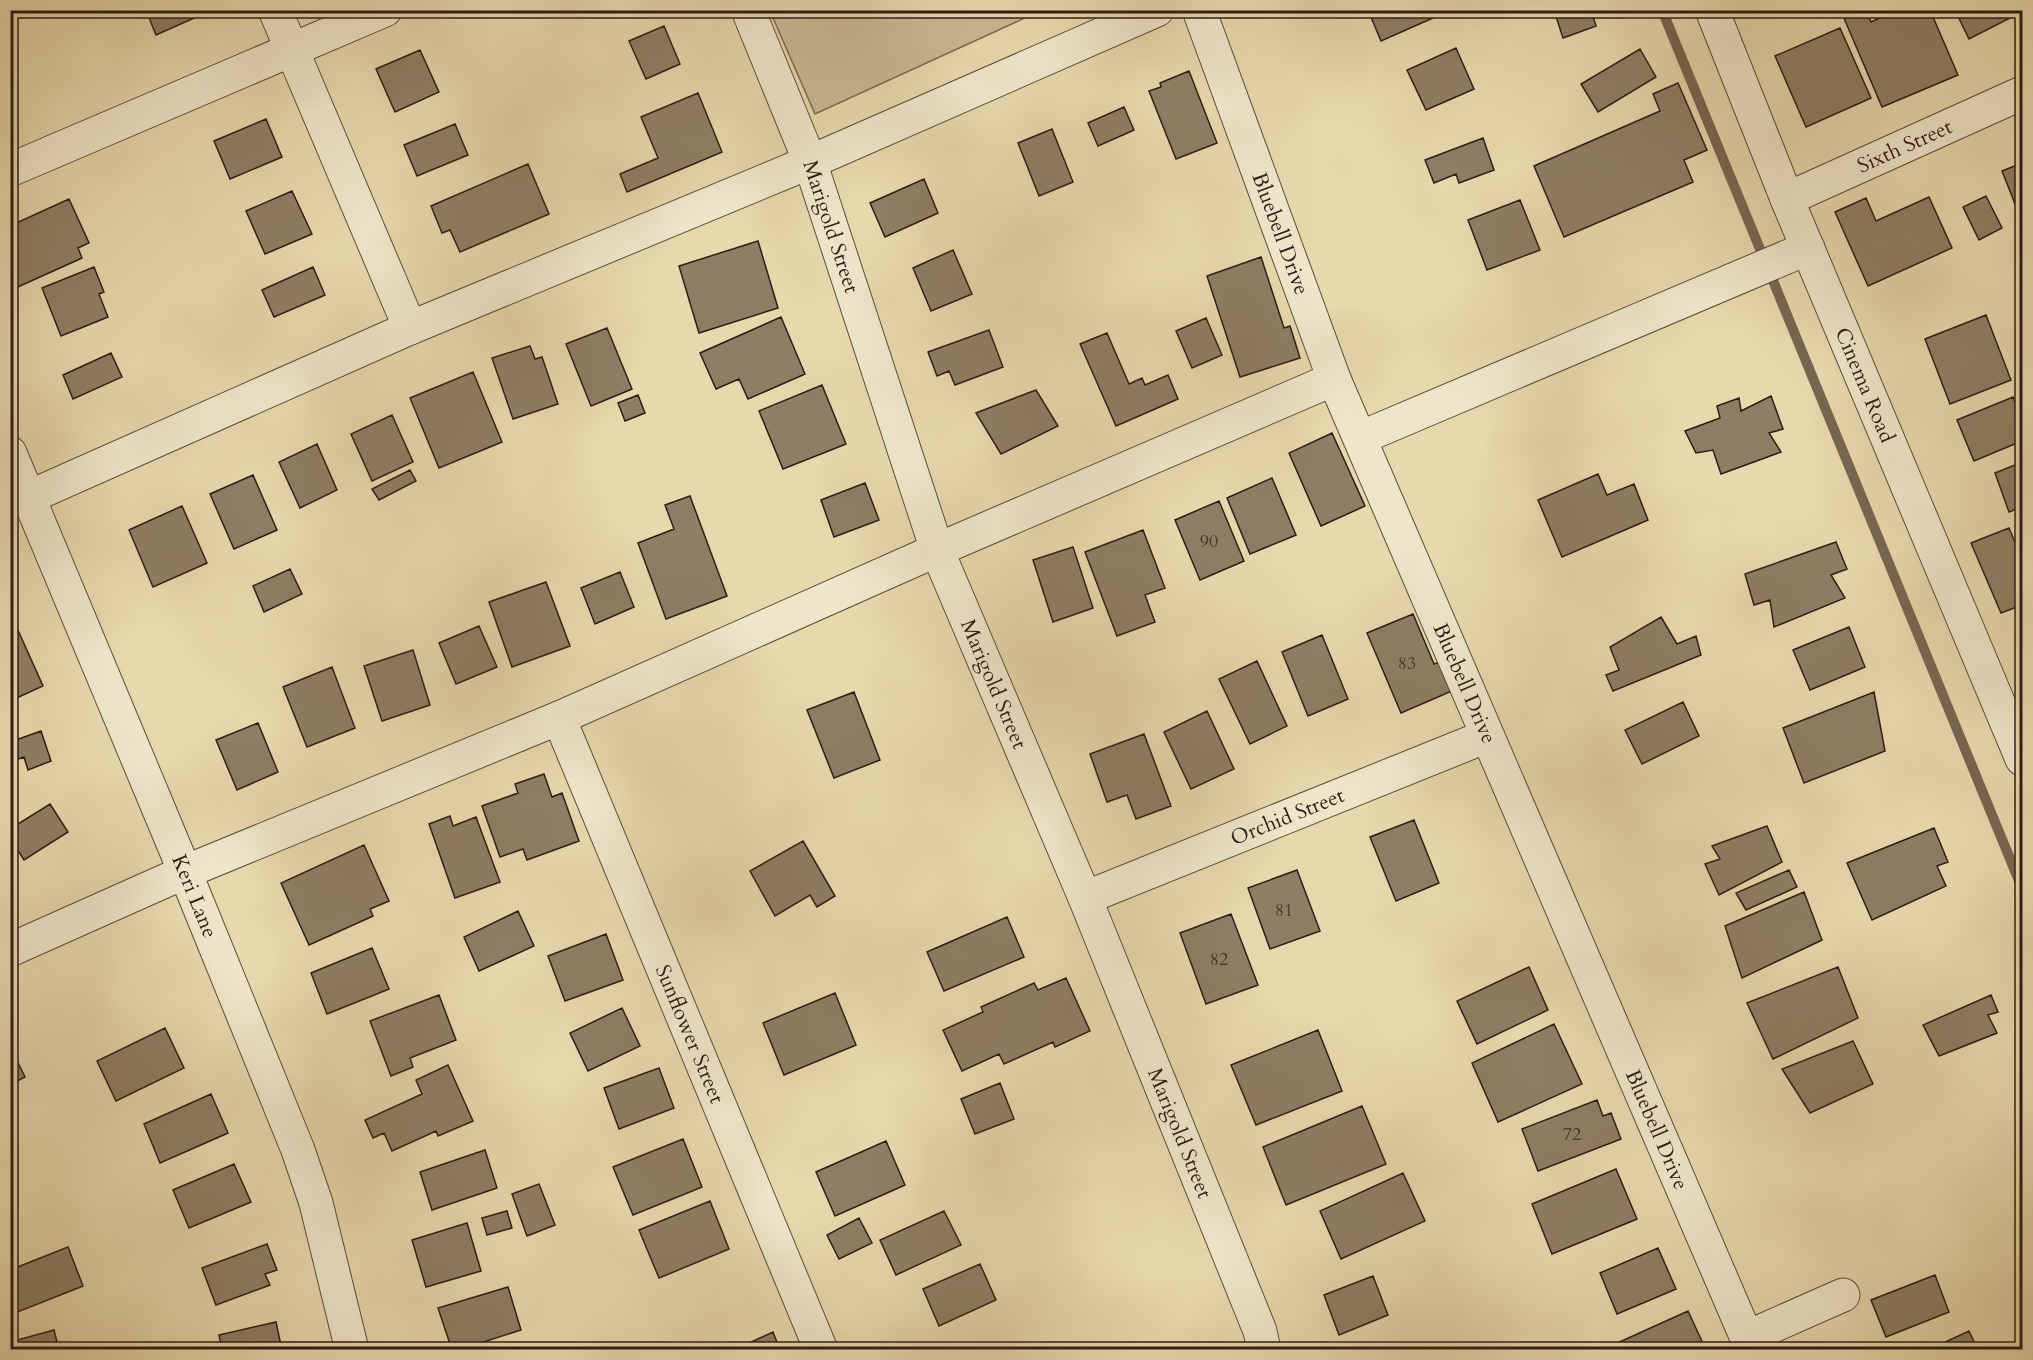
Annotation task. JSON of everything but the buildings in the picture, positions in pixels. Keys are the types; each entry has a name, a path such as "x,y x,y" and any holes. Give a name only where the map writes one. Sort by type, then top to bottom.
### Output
{"street":[{"path":"275,10 410,328"},
{"path":"10,170 385,10"},
{"name":"Marigold Street","path":"748,10 810,162 937,550 1085,898 1260,1331 1264,1350"},
{"path":"29,497 410,328 810,162 1156,10"},
{"name":"Bluebell Drive","path":"1199,10 1334,379 1750,1343"},
{"name":"Cinema Road","path":"1712,10 1787,199 2022,759"},
{"name":"Sixth Street","path":"1787,199 2022,93"},
{"path":"1360,438 1808,248"},
{"path":"10,950 185,872 559,718 937,550 1334,379"},
{"name":"Keri Lane","path":"10,453 298,1150 316,1203 352,1350"},
{"name":"Sunflower Street","path":"559,718 821,1350"},
{"name":"Orchid Street","path":"1085,898 1487,736"},
{"path":"1750,1343 1843,1295"}],"shaded area":[{"path":"770,11 1040,11 815,114"}],"waterway":[{"path":"1662,10 2022,888"}]}
